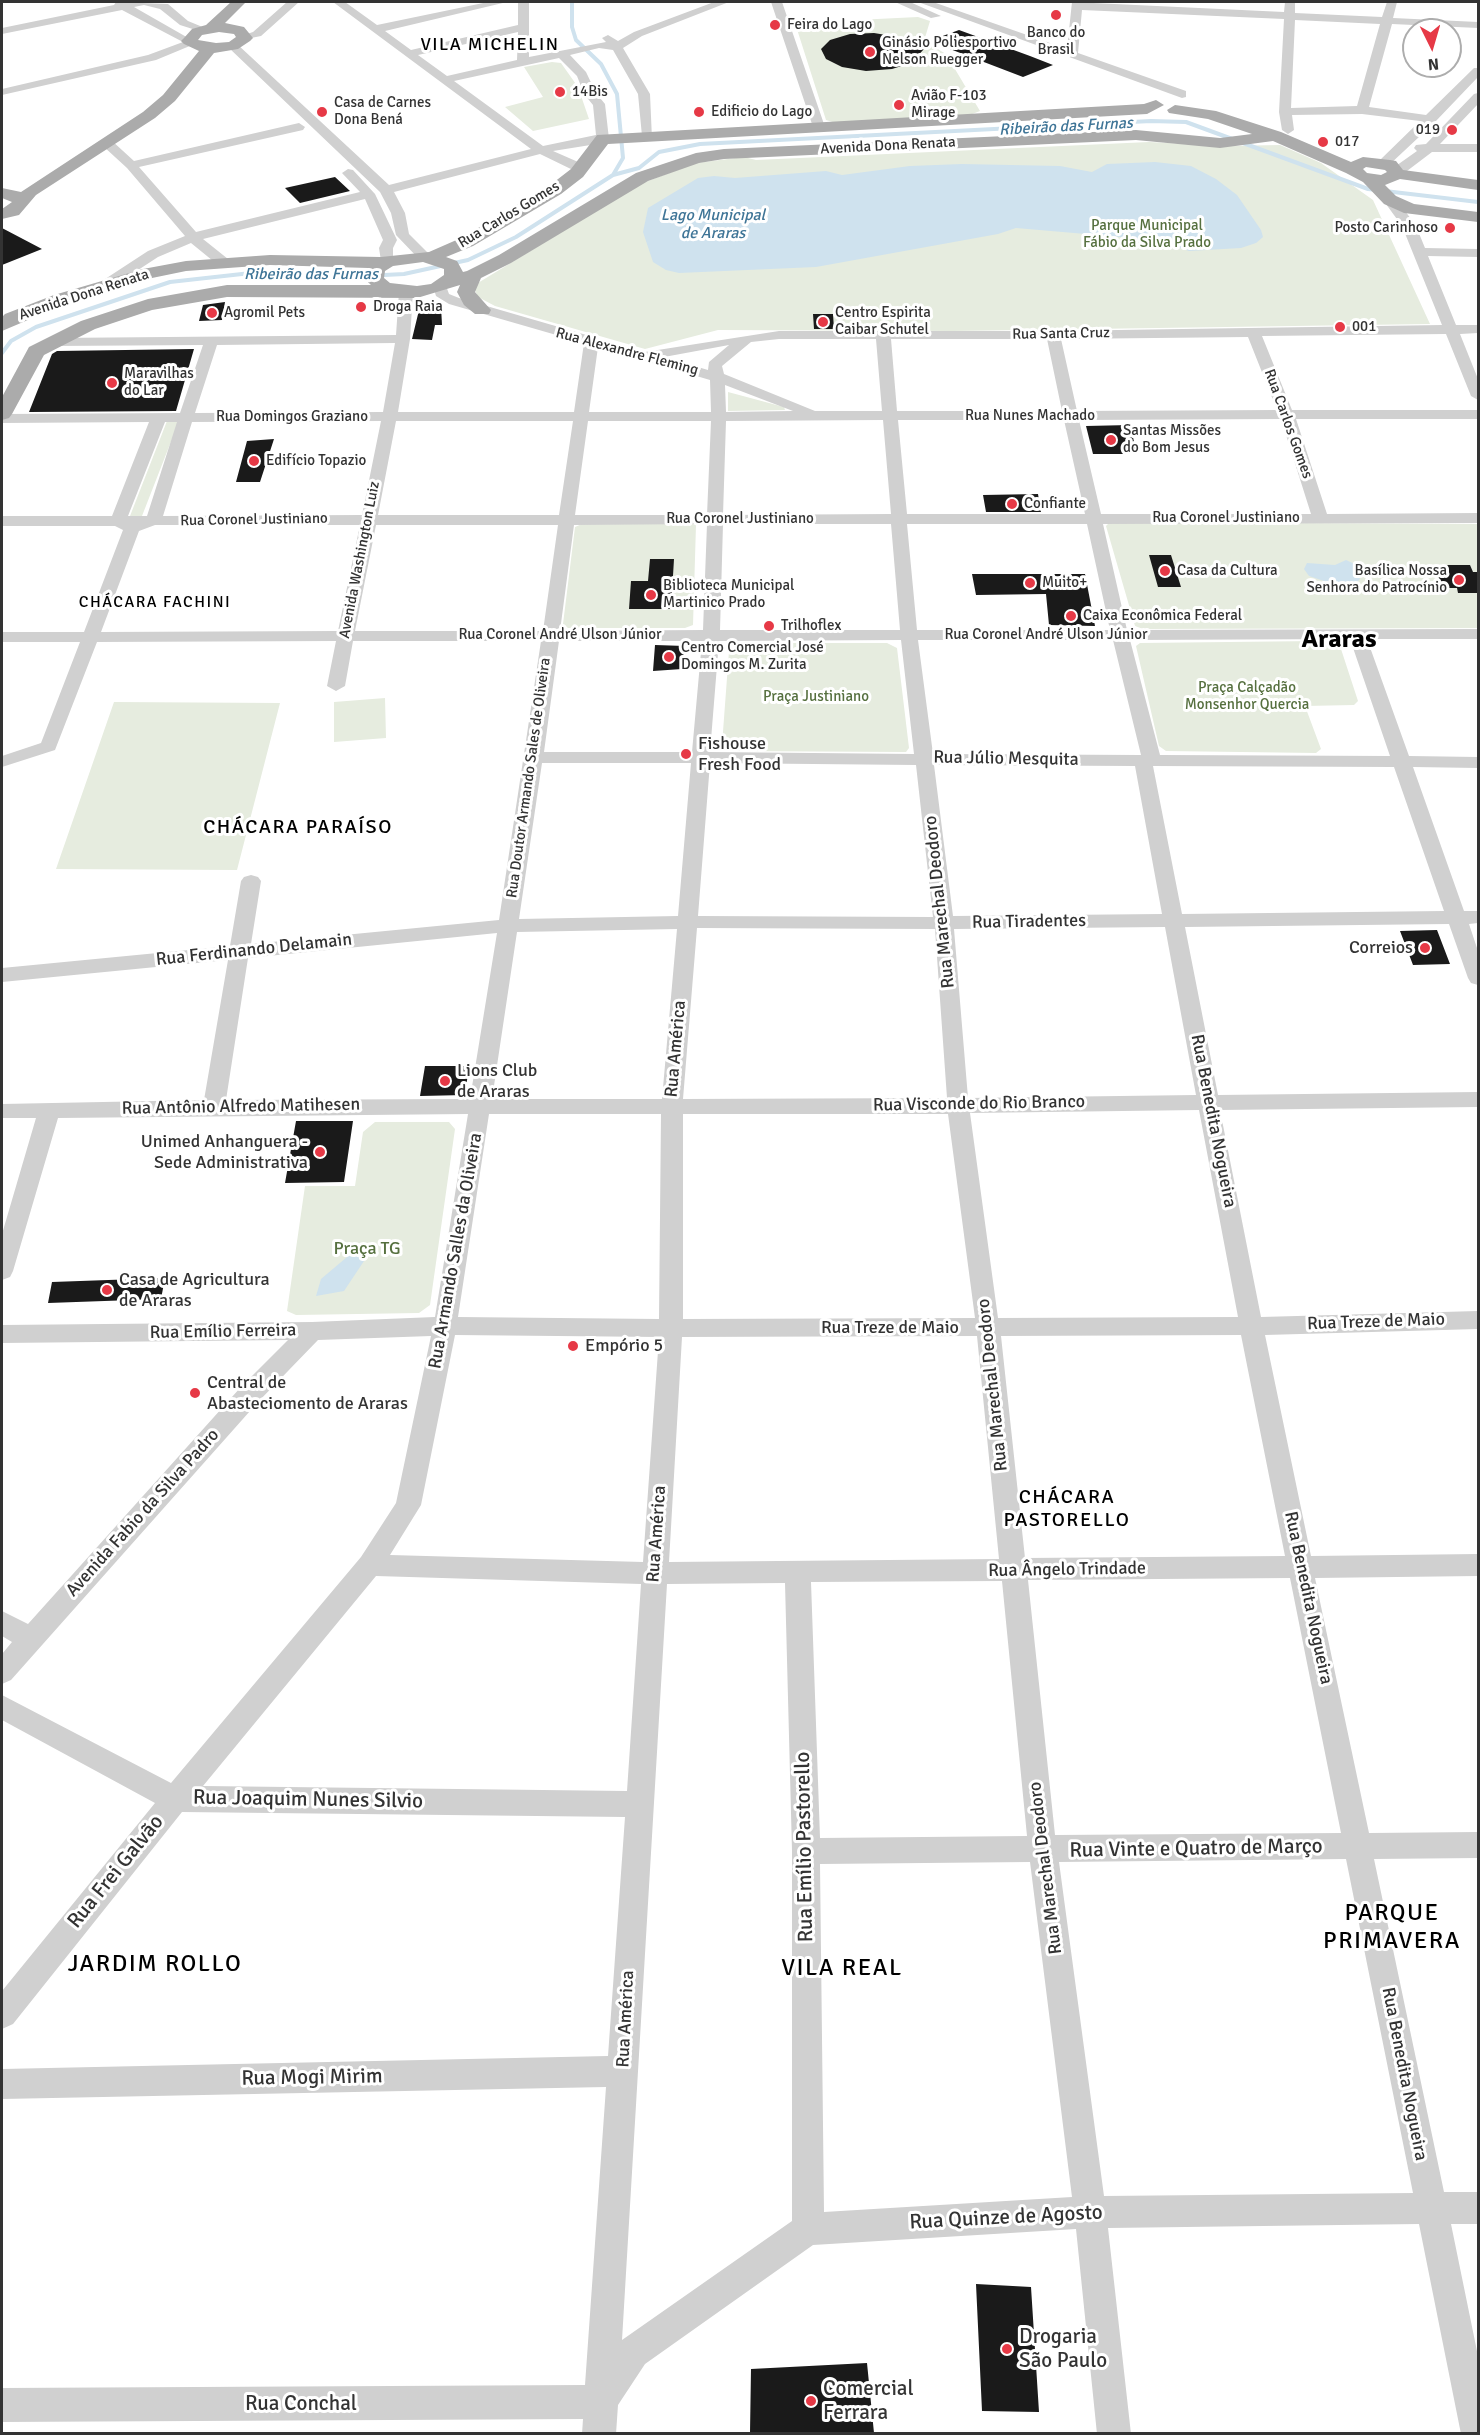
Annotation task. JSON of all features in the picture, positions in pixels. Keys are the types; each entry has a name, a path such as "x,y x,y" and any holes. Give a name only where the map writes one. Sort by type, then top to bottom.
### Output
{"main road":[{"path":"213,28 239,2"},
{"path":"200,45 192,35 213,28 253,2"},
{"path":"2,193 125,118 146,101 200,45 239,42 243,32 213,28"},
{"path":"2,214 13,210 30,191 162,104 200,45"},
{"path":"1161,94 1186,96 1274,136 1210,114 1152,105 1161,94"},
{"path":"1174,110 1194,105 1186,96"},
{"name":"Avenida Dona Renata","path":"2,325 12,318 104,286 149,273 223,261 270,260 445,270 505,259 621,188 678,163 724,154 1152,105"},
{"name":"Avenida Dona Renata","path":"603,139 819,127 907,133 1136,135 1220,143 1274,136 1357,165"},
{"name":"Rua Carlos Gomes","path":"445,270 467,242 546,195 580,168 603,139"},
{"path":"1479,185 1357,165 1356,175 1369,179 1410,217 1479,217"},
{"path":"1369,179 1392,172"},
{"path":"1392,172 1410,217"},
{"path":"2,193 17,196 21,203"},
{"path":"381,268 385,288 402,297"},
{"path":"445,270 466,292 471,301 482,310"},
{"name":"Avenida Dona Renata","path":"2,416 36,351 88,325 148,305 205,293 254,290 402,297 445,270"}],"street":[{"path":"293,2 257,34 239,42 386,190 398,213 403,235 445,270 443,296 454,302"},
{"path":"338,2 541,150 580,168"},
{"path":"376,29 501,2"},
{"path":"523,62 524,2"},
{"path":"608,43 703,2"},
{"path":"443,80 608,43 723,2"},
{"path":"776,2 819,127"},
{"path":"901,2 936,17 971,26 1139,87 1152,105"},
{"path":"924,2 1186,96"},
{"path":"1274,136 1285,112 1291,2"},
{"path":"1362,110 1392,2"},
{"path":"2,31 122,5 153,3 184,23 213,28"},
{"path":"1072,54 1077,4 1479,26"},
{"path":"122,5 230,62"},
{"path":"936,17 953,12"},
{"path":"408,54 525,27"},
{"path":"608,43 644,94 648,136"},
{"path":"2,92 200,45"},
{"path":"386,190 541,150 591,139 603,139 599,104 590,94 582,75 562,54"},
{"path":"152,58 171,59 179,66"},
{"path":"1392,172 1400,147 1479,71"},
{"path":"1392,172 1429,148 1479,97"},
{"path":"1285,112 1362,110 1431,119"},
{"path":"131,165 303,131 288,118"},
{"path":"106,143 131,165 193,237 223,261"},
{"path":"1400,147 1479,148"},
{"path":"338,164 369,194 390,240 381,268"},
{"path":"104,286 153,254 193,237 369,194"},
{"path":"1410,217 1420,252 1479,396"},
{"path":"1420,252 1479,253"},
{"name":"Rua Alexandre Fleming","path":"402,297 454,302 645,356 717,377 819,416"},
{"name":"Avenida Washington Luiz","path":"336,686 390,417 403,339 402,297"},
{"name":"Rua Santa Cruz","path":"645,356 747,338 1479,329"},
{"name":"Rua Carlos Gomes","path":"1252,331 1287,415 1320,518"},
{"name":"Rua Marechal Deodoro","path":"884,335 909,635 944,923 958,1106 988,1328 1043,1851 1090,2212 1114,2433"},
{"name":"Rua Benedita Nogueira","path":"1053,335 1073,416 1147,761 1251,1326 1478,2433"},
{"path":"717,377 714,365 747,338"},
{"path":"53,342 403,339"},
{"path":"153,521 189,417 211,341"},
{"path":"582,417 591,342"},
{"name":"Rua América","path":"599,2418 671,1328 672,1106 711,635 717,519 719,417 717,377"},
{"name":"Rua Nunes Machado","path":"582,417 1479,414"},
{"name":"Rua Domingos Graziano","path":"2,416 582,417"},
{"path":"2,762 50,746 92,638 159,417"},
{"name":"Rua Doutor Armando Sales de Oliveira","path":"507,926 534,757 549,635 582,417"},
{"name":"Rua Coronel Justiniano","path":"125,524 153,521 567,518 1479,518"},
{"path":"2,521 125,524"},
{"name":"Rua Coronel André Ulson Júnior","path":"2,637 1479,634"},
{"path":"1357,636 1404,762 1479,978"},
{"name":"Rua Júlio Mesquita","path":"534,757 1479,762"},
{"path":"214,1107 251,881"},
{"name":"Rua Tiradentes","path":"507,926 687,922 944,923 1479,917"},
{"name":"Rua Ferdinando Delamain","path":"2,975 507,926"},
{"name":"Rua Armando Salles da Oliveira","path":"370,1565 408,1505 445,1326 507,926"},
{"name":"Rua Visconde do Rio Branco","path":"480,1106 958,1106 1479,1099"},
{"name":"Rua Antônio Alfredo Matihesen","path":"2,1111 480,1106"},
{"path":"2,1271 49,1110"},
{"name":"Rua Treze de Maio","path":"445,1326 988,1328 1251,1326 1479,1320"},
{"name":"Rua Emílio Ferreira","path":"2,1334 312,1331 445,1326"},
{"name":"Avenida Fabio da Silva Padro","path":"2,1672 29,1639 249,1395 312,1331"},
{"name":"Rua Ângelo Trindade","path":"370,1565 655,1573 1479,1565"},
{"name":"Rua Frei Galvão","path":"2,2014 175,1799 370,1565"},
{"name":"Rua Emílio Pastorello","path":"798,1572 806,1851 808,2229"},
{"path":"2,1622 29,1639"},
{"name":"Rua Joaquim Nunes Silvio","path":"2,1707 175,1799 638,1804"},
{"name":"Rua Vinte e Quatro de Março","path":"806,1851 1043,1851 1479,1845"},
{"name":"Rua Mogi Mirim","path":"2,2084 623,2071"},
{"name":"Rua Quinze de Agosto","path":"808,2229 1090,2212 1479,2208"},
{"path":"599,2418 633,2352 808,2229"},
{"name":"Rua Conchal","path":"2,2405 599,2418"}],"green space":[{"path":"918,17 930,21 924,41 946,54 980,111 967,116 836,123 826,120 795,23"},
{"name":"14Bis","path":"552,62 561,63 578,87 589,119 533,131 505,107 543,97 524,67"},
{"name":"Parque Municipal Fábio da Silva Prado","path":"1149,142 1225,146 1280,145 1321,163 1373,200 1430,324 953,331 718,330 645,349 495,306 478,297 473,286 640,184 696,163 744,157 756,160"},
{"path":"728,392 784,407 785,410 728,411"},
{"path":"167,421 179,421 142,516 130,516"},
{"path":"1110,522 1478,524 1478,628 1143,629 1135,626 1106,526"},
{"path":"690,523 696,525 693,625 685,628 568,628 563,624 575,527 582,524"},
{"name":"Praça Calçadão Monsenhor Quercia","path":"1317,641 1341,649 1358,701 1354,705 1305,706 1321,749 1316,753 1166,751 1159,746 1136,646 1140,643"},
{"name":"Praça Justiniano","path":"736,643 887,643 897,648 909,748 906,752 727,751 722,745 729,651"},
{"path":"385,698 386,738 334,742 334,702"},
{"path":"114,702 280,703 237,870 56,869"},
{"name":"Praça TG","path":"375,1122 449,1122 455,1129 430,1305 419,1313 296,1315 287,1311 305,1186 355,1186 363,1132"}],"water":[{"name":"Lago Municipal de Araras","path":"1155,162 1191,166 1216,179 1237,195 1261,230 1263,237 1256,243 1241,248 1189,251 1174,246 1166,248 1144,242 1134,242 1132,238 1016,228 998,234 816,267 679,273 666,270 653,262 643,232 648,208 698,178 714,176 735,178 826,171 842,175 910,166 962,164 1060,166 1092,172 1107,164"},
{"path":"1346,560 1361,567 1358,573 1360,579 1357,582 1342,584 1324,581 1309,576 1304,569 1307,563 1335,565"},
{"path":"372,1249 344,1291 316,1296 321,1279 353,1252"}],"building":[{"path":"959,30 1053,65 1023,77 929,41"},
{"name":"Ginásio Poliesportivo Nelson Ruegger","path":"874,33 898,37 924,49 911,63 892,69 866,71 842,67 826,59 821,49 830,40 850,34"},
{"path":"335,177 350,191 300,203 285,188"},
{"path":"2,228 42,249 2,265"},
{"name":"Agromil Pets","path":"225,302 222,320 199,321 203,305"},
{"path":"420,306 441,306 442,325 435,325 432,340 412,339"},
{"name":"Centro Espirita Caibar Schutel","path":"813,314 833,314 834,329 814,329"},
{"name":"Maravilhas do Lar","path":"194,349 176,411 29,412 52,354 57,351"},
{"name":"Santas Missões do Bom Jesus","path":"1130,425 1137,454 1093,454 1086,426"},
{"name":"Edifício Topazio","path":"274,439 260,482 236,482 247,441"},
{"name":"Confiante","path":"1038,494 1041,512 986,512 983,495"},
{"name":"Casa da Cultura","path":"1149,555 1171,555 1181,587 1158,587"},
{"name":"Biblioteca Municipal Martinico Prado","path":"650,559 674,559 671,609 629,609 631,581 648,581"},
{"name":"Basílica Nossa Senhora do Patrocínio","path":"1447,565 1470,565 1473,572 1479,572 1479,593 1458,593 1457,588 1443,588 1436,571 1449,571"},
{"name":"Muito+","path":"972,574 1085,574 1095,626 1049,625 1046,594 976,595"},
{"name":"Centro Comercial José Domingos M. Zurita","path":"655,645 685,646 682,669 653,671"},
{"name":"Correios","path":"1437,930 1450,964 1413,965 1400,931"},
{"name":"Lions Club de Araras","path":"425,1066 469,1066 465,1095 420,1096"},
{"name":"Unimed Anhanguera - Sede Administrativa","path":"296,1121 353,1121 344,1182 285,1183"},
{"name":"Casa de Agricultura de Araras","path":"165,1278 161,1299 48,1303 52,1282"},
{"name":"Drogaria São Paulo","path":"976,2284 1031,2287 1039,2412 982,2411"},
{"name":"Comercial Ferrara","path":"867,2363 874,2433 750,2433 751,2369"}],"waterway":[{"name":"Ribeirão das Furnas","path":"572,2 572,27 576,40 601,64 617,94 623,158 613,175"},
{"name":"Ribeirão das Furnas","path":"613,175 639,168 659,152 700,144 1151,121 1186,122 1368,189 1478,202"},
{"name":"Ribeirão das Furnas","path":"2,353 11,341 36,327 170,282 251,273 345,277 404,274 468,260 516,237 613,175"}],"place":[{"name":"Banco do Brasil","path":"1056,15"},
{"name":"Feira do Lago","path":"775,25"},
{"name":"Ginásio Poliesportivo Nelson Ruegger","path":"870,52"},
{"name":"14Bis","path":"560,92"},
{"name":"Avião F-103 Mirage","path":"899,105"},
{"name":"Casa de Carnes Dona Bená","path":"322,112"},
{"name":"Edificio do Lago","path":"699,112"},
{"name":"019","path":"1452,130"},
{"name":"017","path":"1323,142"},
{"name":"Posto Carinhoso","path":"1450,228"},
{"name":"Droga Raia","path":"361,307"},
{"name":"Agromil Pets","path":"212,313"},
{"name":"Centro Espirita Caibar Schutel","path":"823,322"},
{"name":"001","path":"1340,327"},
{"name":"Maravilhas do Lar","path":"112,383"},
{"name":"Santas Missões do Bom Jesus","path":"1111,440"},
{"name":"Edifício Topazio","path":"254,461"},
{"name":"Confiante","path":"1012,504"},
{"name":"Casa da Cultura","path":"1165,571"},
{"name":"Basílica Nossa Senhora do Patrocínio","path":"1459,580"},
{"name":"Muito+","path":"1030,583"},
{"name":"Biblioteca Municipal Martinico Prado","path":"651,595"},
{"name":"Caixa Econômica Federal","path":"1071,616"},
{"name":"Trilhoflex","path":"769,626"},
{"name":"Centro Comercial José Domingos M. Zurita","path":"669,657"},
{"name":"Fishouse Fresh Food","path":"686,754"},
{"name":"Correios","path":"1425,948"},
{"name":"Lions Club de Araras","path":"445,1081"},
{"name":"Unimed Anhanguera - Sede Administrativa","path":"320,1152"},
{"name":"Casa de Agricultura de Araras","path":"107,1290"},
{"name":"Empório 5","path":"573,1346"},
{"name":"Central de Abasteciomento de Araras","path":"195,1393"},
{"name":"Drogaria São Paulo","path":"1007,2349"},
{"name":"Comercial Ferrara","path":"811,2401"}],"district":[{"name":"VILA MICHELIN","path":"490,45"},
{"name":"CHÁCARA FACHINI","path":"155,603"},
{"name":"Araras","path":"1339,640"},
{"name":"CHÁCARA PARAÍSO","path":"298,828"},
{"name":"CHÁCARA PASTORELLO","path":"1067,1510"},
{"name":"PARQUE PRIMAVERA","path":"1392,1928"},
{"name":"JARDIM ROLLO","path":"155,1965"},
{"name":"VILA REAL","path":"842,1969"}]}
